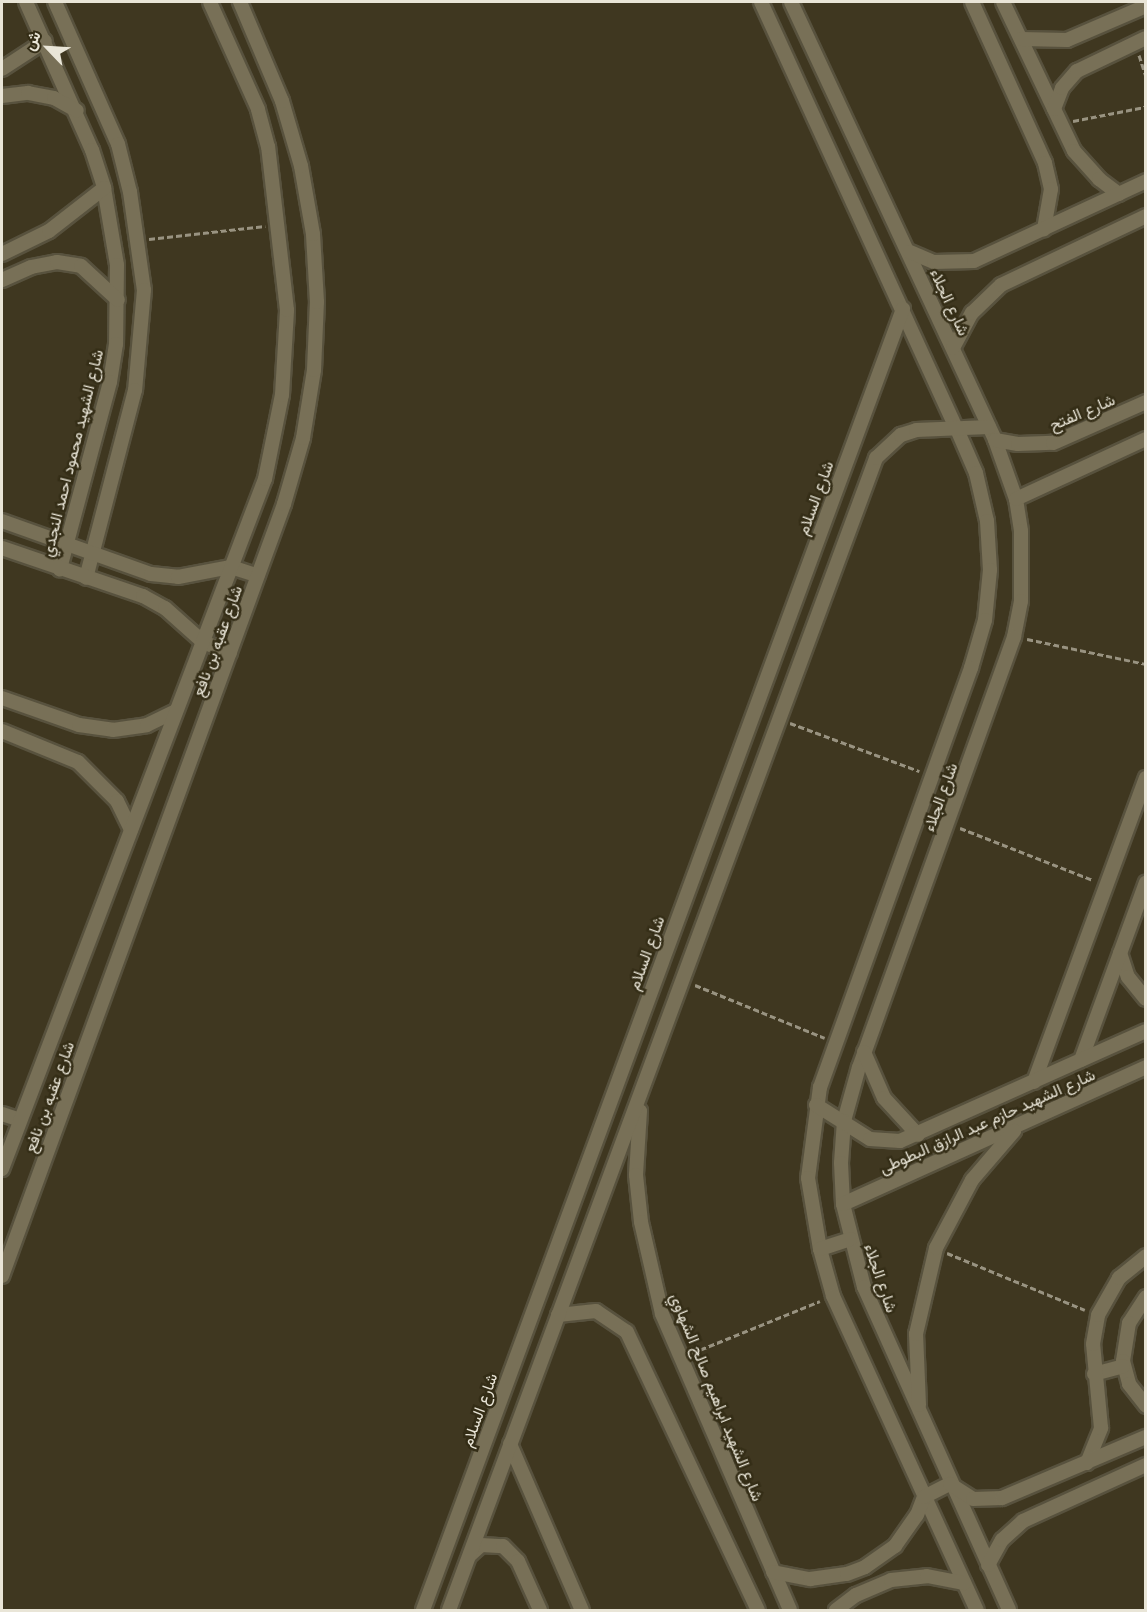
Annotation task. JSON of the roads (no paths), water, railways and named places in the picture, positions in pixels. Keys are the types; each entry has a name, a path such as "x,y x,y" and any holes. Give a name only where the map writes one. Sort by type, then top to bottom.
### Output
{"street":[{"name":"شارع الشهيد محمود احمد النجدي","path":"26,2 77,111 104,188 112,226 118,300 110,382 60,569"},
{"path":"55,2 117,144 138,240 144,290 135,390 86,578"},
{"name":"شارع عقبه بن نافع","path":"2,1169 6,1142 20,1120 265,478 282,395 287,310 268,147 258,109 210,2"},
{"name":"شارع عقبه بن نافع","path":"2,1276 258,576 303,438 314,370 317,302 313,234 301,166 282,101 240,2"},
{"name":"شارع الجلاء","path":"761,2 956,428 980,492 987,521 990,570 985,620 932,776 835,1042 816,1105 808,1178 820,1249 832,1296 977,1611"},
{"name":"شارع الجلاء","path":"792,2 910,252 992,434 1016,499 1023,566 1014,636 864,1052 844,1121 843,1204 864,1287 921,1422 1009,1611"},
{"path":"972,2 1046,163 1051,189 1044,229"},
{"path":"1003,2 1060,123 1082,162 1119,194"},
{"path":"1021,39 1055,42 1078,37 1146,6"},
{"path":"1054,109 1062,88 1077,71 1140,40"},
{"path":"2,69 45,42"},
{"path":"2,96 37,95 54,98 77,111"},
{"path":"910,252 934,262 961,264 987,256 1146,181"},
{"path":"2,254 49,231 104,188"},
{"path":"953,348 972,313 1001,285 1146,216"},
{"path":"2,280 31,267 57,262 81,266 118,300"},
{"name":"شارع السلام","path":"423,1611 619,1072 903,309"},
{"name":"شارع الفتح","path":"956,428 992,434 1018,444 1053,443 1146,402"},
{"path":"449,1611 876,458 901,435 916,430 956,428"},
{"path":"1016,499 1146,439"},
{"path":"1130,446 1146,455"},
{"path":"2,521 92,555 151,574 178,577 231,567 258,576"},
{"path":"2,548 143,596 165,608 202,642 230,653"},
{"path":"2,698 80,725 113,730 147,725 176,711"},
{"path":"2,731 78,762 117,801 130,830"},
{"path":"1034,1082 1146,778"},
{"path":"1082,1060 1146,882"},
{"path":"1120,953 1128,977 1146,999"},
{"name":"شارع الشهيد حازم عبد الرازق البطوطى","path":"816,1105 844,1121 860,1134 880,1141 900,1141 918,1135 1146,1031"},
{"path":"864,1052 884,1098 918,1135"},
{"name":"شارع الشهيد حازم عبد الرازق البطوطى","path":"843,1204 1146,1067"},
{"path":"619,1072 644,1082"},
{"name":"شارع الشهيد ابراهيم صالح الشهاوي","path":"644,1082 637,1128 641,1222 652,1280 680,1358 790,1611"},
{"path":"2,1114 20,1120"},
{"path":"921,1422 916,1334 936,1248 972,1180 1023,1123"},
{"path":"820,1249 850,1239"},
{"path":"1087,1463 1101,1428 1094,1374 1093,1344 1098,1315 1119,1278 1146,1256"},
{"path":"1146,1297 1129,1323 1124,1366 1129,1384 1146,1406"},
{"path":"558,1315 596,1311 627,1332 758,1611"},
{"path":"1094,1374 1124,1366"},
{"path":"773,1572 810,1579 847,1574 865,1567 895,1546 917,1515 924,1497 950,1484 973,1499 1002,1498 1146,1437"},
{"path":"510,1444 582,1611"},
{"path":"988,1565 1002,1540 1023,1521 1146,1465"},
{"path":"470,1555 481,1545 503,1546 518,1561 540,1611"},
{"path":"836,1611 856,1595 891,1580 927,1576 964,1583"}]}
